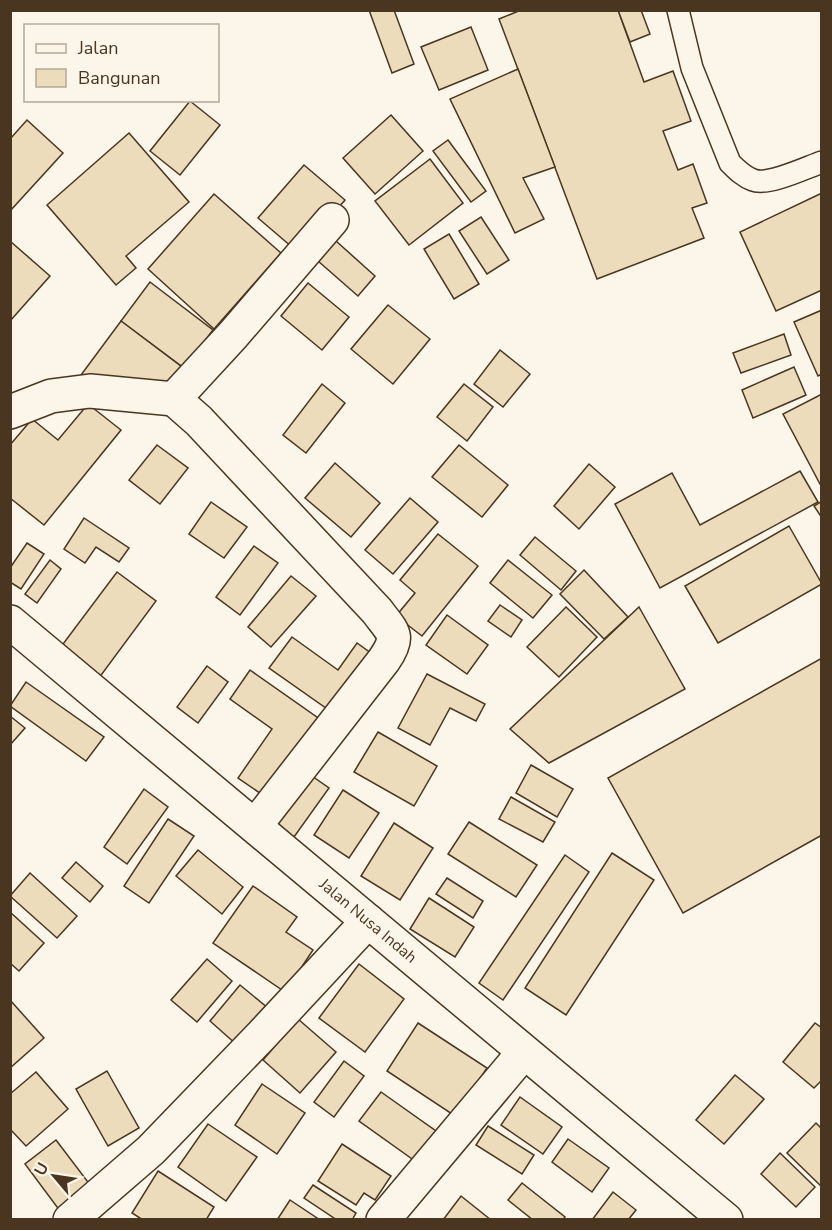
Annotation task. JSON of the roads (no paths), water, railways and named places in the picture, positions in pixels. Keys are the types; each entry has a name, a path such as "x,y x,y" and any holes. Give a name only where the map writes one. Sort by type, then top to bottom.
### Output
{"street":[{"path":"174,399 233,335 332,220"},
{"path":"10,412 51,396 90,391 174,399 199,421 377,611 394,637 393,647 384,660 255,826"},
{"name":"Jalan Nusa Indah","path":"10,622 726,1220"},
{"path":"70,1220 151,1150 254,1045 368,921"},
{"path":"383,1220 524,1052"}],"lane":[{"path":"678,10 692,68 730,163 748,178 765,183 822,162"}]}
